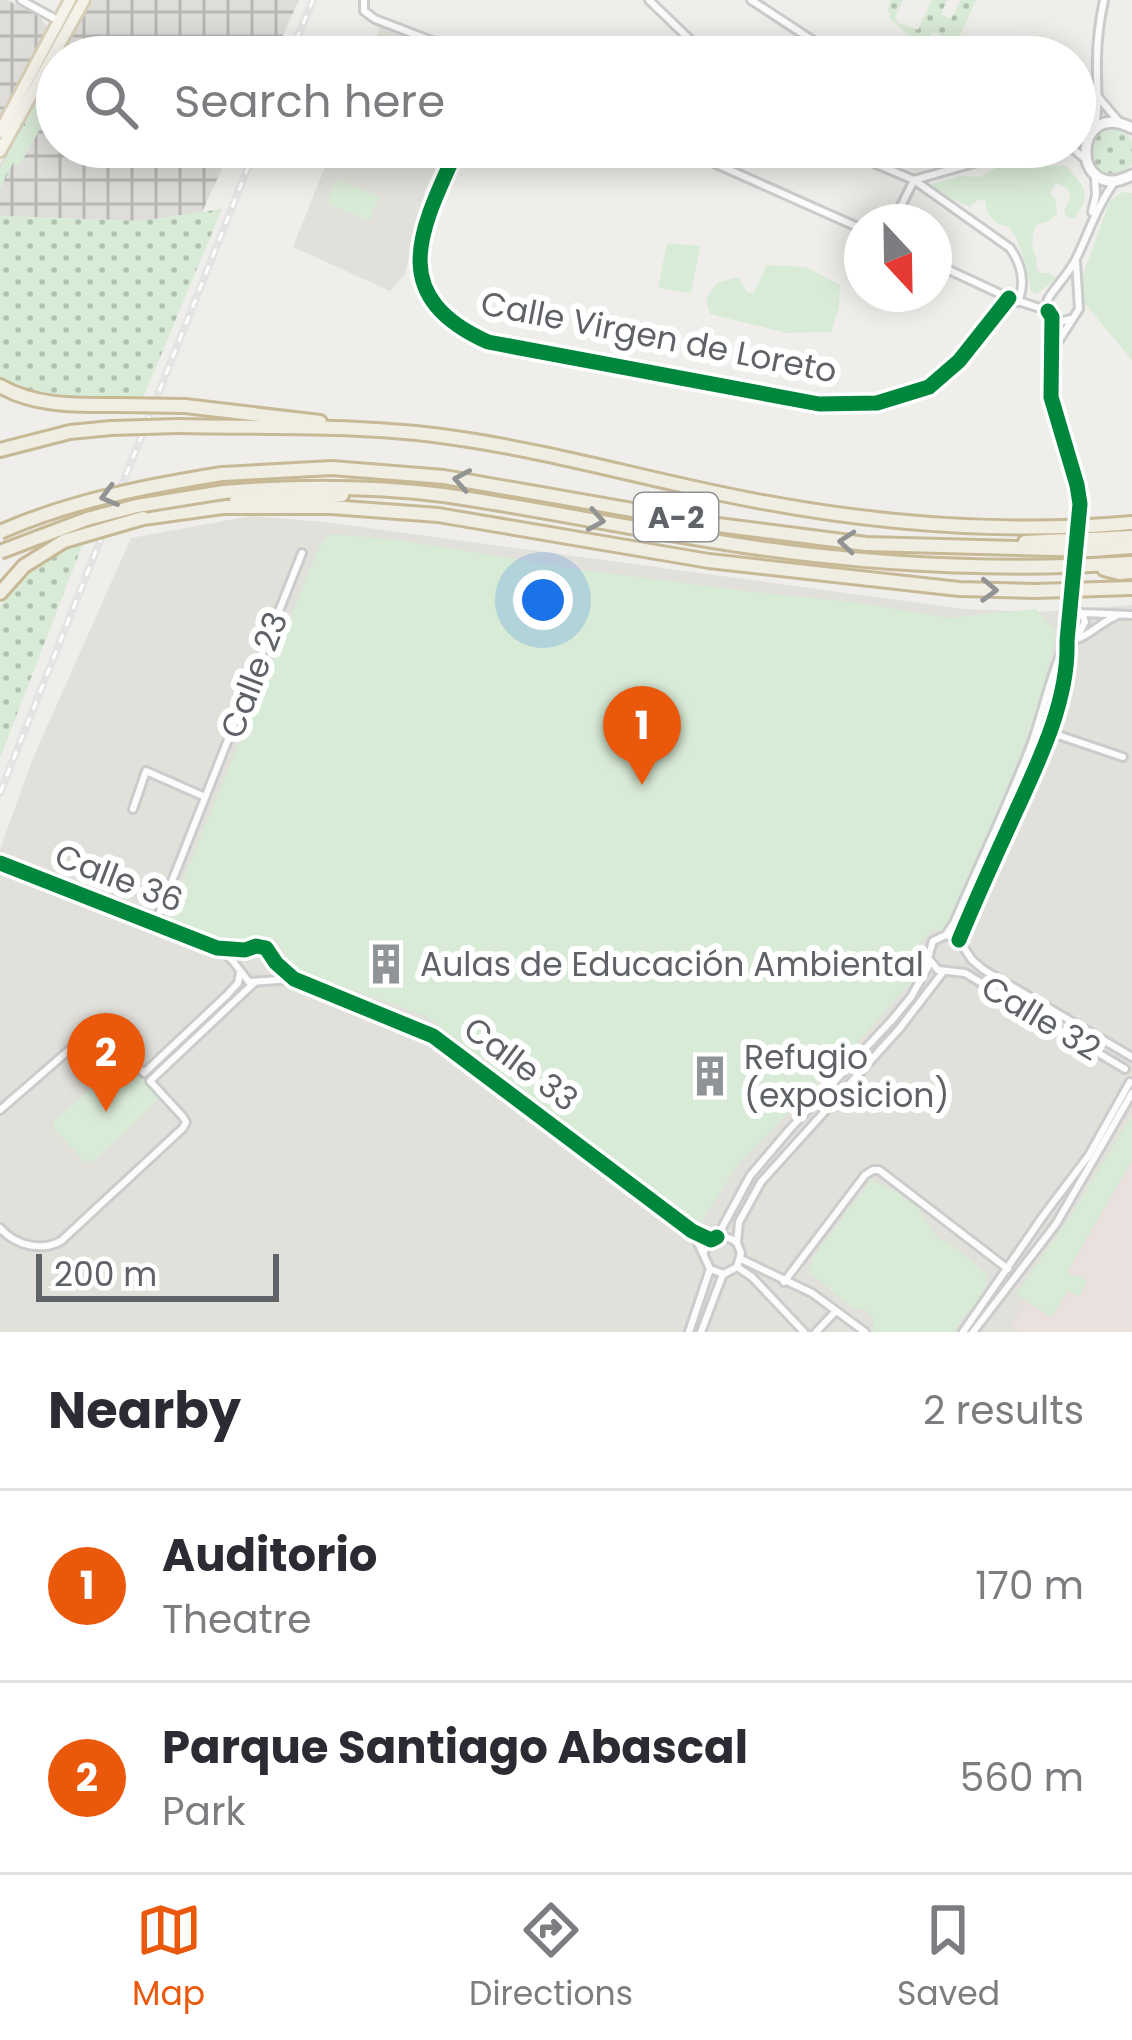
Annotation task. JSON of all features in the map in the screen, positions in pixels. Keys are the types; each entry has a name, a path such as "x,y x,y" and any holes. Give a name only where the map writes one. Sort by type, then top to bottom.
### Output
{"highway":[{"path":"0,386 58,404 185,406 407,427 727,495 881,519 1005,526 1132,522"},
{"path":"0,450 70,432 111,428 446,436"},
{"name":"A-2","path":"0,532 135,489 223,474 332,468 444,477 824,540 920,547 1132,547"},
{"name":"A-2","path":"0,552 137,506 331,487 439,495 808,555 920,564 1132,563"},
{"path":"0,593 24,566 64,541 223,500 439,495"},
{"path":"223,500 438,515 709,561 959,589 1132,588"},
{"path":"920,547 1132,537"},
{"path":"1091,566 1132,572"}],"main road":[{"path":"51,36 70,0"},
{"path":"64,36 84,0"},
{"path":"0,132 36,64"},
{"path":"0,152 36,87"}],"street":[{"path":"21,0 59,20"},
{"path":"364,0 364,11 375,19 419,36"},
{"path":"649,0 686,36"},
{"path":"751,0 806,36"},
{"path":"1096,116 1104,0"},
{"path":"1100,98 1128,125"},
{"path":"1096,130 1107,123 1128,125"},
{"name":"Calle Virgen de Loreto","path":"449,168 424,224 419,267 424,290 434,307 460,330 488,343 820,404 877,404 928,387 959,361 1009,298"},
{"path":"725,168 844,221"},
{"path":"886,168 914,180 1010,248 1022,274 1018,302"},
{"path":"902,204 914,180 956,168"},
{"path":"1089,226 1096,195 1090,168"},
{"path":"1094,174 1115,182"},
{"path":"1053,350 1079,309 1067,291 1089,226 1115,182 1131,177"},
{"path":"1067,291 1076,259"},
{"path":"952,271 1064,322 1071,320"},
{"path":"1028,304 1067,291"},
{"path":"959,940 1049,732 1071,640 1080,504 1051,397 1048,298"},
{"name":"Calle 23","path":"155,925 302,553"},
{"path":"724,1274 710,1269 704,1252 750,1176 892,1020 931,963 930,946 954,923 1028,753 1058,657 1085,622 1072,605"},
{"path":"1082,613 1132,615"},
{"path":"1071,640 1118,615"},
{"path":"1049,732 1123,757"},
{"path":"133,809 146,772 206,797"},
{"name":"Calle 36","path":"0,863 217,948 245,950"},
{"path":"804,1332 739,1263 739,1222 760,1182 900,1028 943,972 956,970 964,962 966,952 959,940 946,935"},
{"name":"Calle 36","path":"217,948 239,970"},
{"path":"144,1073 238,983 239,960 245,950 266,948 276,963 273,975 254,983 151,1081"},
{"name":"Calle 32","path":"966,952 984,970 1132,1057"},
{"name":"Calle 33","path":"276,963 294,979 433,1036 692,1231 714,1239"},
{"path":"931,963 943,972"},
{"path":"239,970 254,983"},
{"name":"Calle 32","path":"956,970 1125,1069"},
{"name":"Calle 33","path":"269,979 294,979"},
{"path":"0,1110 90,1032 103,1030 186,1121 62,1241 52,1246 16,1243 0,1228"},
{"path":"963,1332 1089,1155 1131,1083 1125,1069 1132,1057"},
{"path":"973,1332 1056,1224 1132,1094"},
{"path":"784,1282 873,1170 1008,1269"},
{"name":"Calle 33","path":"692,1231 704,1252"},
{"path":"714,1239 731,1238 737,1243"},
{"path":"701,1332 724,1274 739,1263"},
{"path":"739,1263 812,1293 865,1332"},
{"path":"689,1332 710,1269"},
{"path":"816,1332 836,1310"}],"shaded area":[{"path":"0,0 7,0 39,16 49,29 45,36 36,36 36,53 0,120"},
{"path":"93,0 299,0 283,36 73,36"},
{"path":"381,25 407,36 377,36"},
{"path":"36,100 36,168 222,168 202,212 141,221 0,216 0,164"},
{"path":"325,168 435,168 424,193 428,196 405,274 390,291 293,247"},
{"path":"251,516 964,609 1039,612 1132,605 1132,1332 0,1332 0,849 33,758 131,538"},
{"path":"1132,1124 1132,1332 1017,1332 1011,1328"}],"green space":[{"path":"891,0 903,0 895,18 918,30 932,0 947,0 941,14 951,19 961,0 976,0 960,36 932,32 930,36 910,36 887,11"},
{"path":"36,99 36,136 19,166 13,163 0,189 0,169"},
{"path":"1113,130 1128,137 1133,160 1128,167 1113,174 1098,167 1098,137"},
{"path":"996,168 1068,168 1082,186 1085,197 1074,219 1064,211 1071,195 1067,188 1056,183 1050,193 1057,214 1038,224 1033,246 1040,273 1057,278 1037,294 1031,292 1016,239 1008,227 992,219 985,199 970,207 932,184 961,176 981,177"},
{"path":"337,179 379,197 369,221 327,203"},
{"path":"1123,192 1132,193 1132,360 1082,300 1081,280 1110,201"},
{"path":"222,209 143,398 51,397 0,380 0,216 141,221"},
{"path":"667,243 700,246 691,293 658,288"},
{"path":"767,265 806,267 840,285 831,332 787,333 710,314 706,299 717,283 738,277 747,292 754,293"},
{"path":"330,534 949,618 1036,609 1056,632 1024,744 945,930 932,930 916,949 911,981 739,1163 699,1225 426,1016 295,969 276,938 253,937 234,946 167,919 320,545"},
{"path":"84,541 0,758 0,606 39,564"},
{"path":"123,1060 159,1099 94,1161 85,1162 54,1129 54,1121"},
{"path":"1132,1115 1132,1161 1067,1272 1087,1281 1079,1296 1068,1291 1051,1317 1016,1294"},
{"path":"871,1180 918,1208 935,1235 987,1275 984,1291 953,1332 873,1332 868,1311 853,1308 808,1272 814,1256"}],"railway":[{"path":"298,36 313,0"},
{"path":"0,793 248,168"}],"cycle path":[{"path":"449,168 424,232 423,281 434,303 455,323 488,342 819,404 877,403 929,387 959,361 1009,298"},
{"path":"959,940 1043,750 1063,685 1080,504 1051,397 1052,317 1048,311"},
{"path":"0,863 217,948 266,948 294,979 433,1036 692,1231 711,1240 717,1237"}],"place":[{"name":"Auditorio","path":"642,785"},
{"name":"Aulas de Educación Ambiental","path":"386,964"},
{"name":"Refugio (exposicion)","path":"710,1076"},
{"name":"Parque Santiago Abascal","path":"106,1112"}]}
